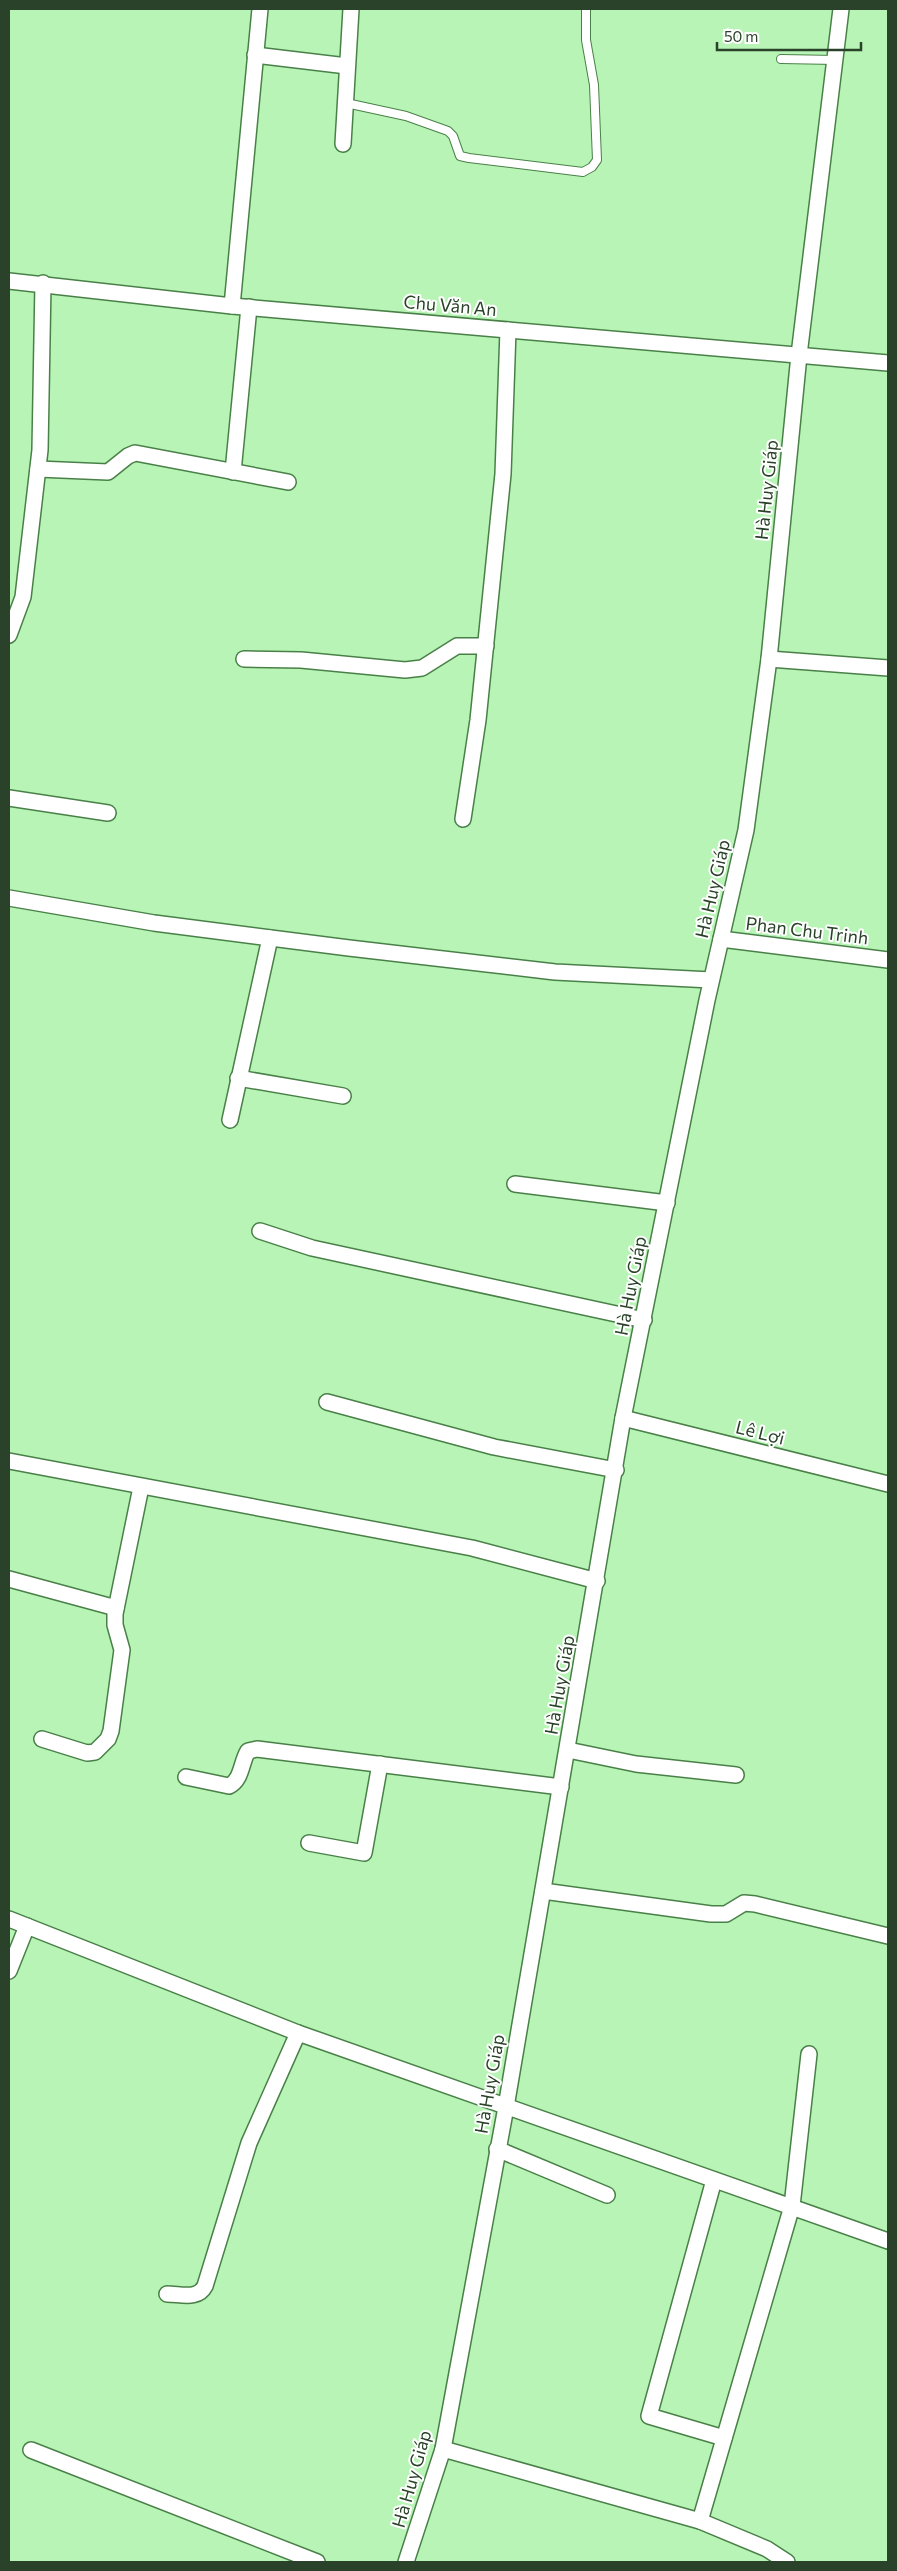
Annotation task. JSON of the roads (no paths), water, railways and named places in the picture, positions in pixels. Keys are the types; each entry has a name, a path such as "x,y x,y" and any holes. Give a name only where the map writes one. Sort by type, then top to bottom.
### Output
{"street":[{"path":"232,306 260,9"},
{"path":"343,144 350,9"},
{"name":"Hà Huy Giáp","path":"406,2562 442,2450 506,2107 616,1470 623,1418 711,980 746,830 769,658 799,355 841,9"},
{"path":"256,56 347,66"},
{"name":"Chu Văn An","path":"9,281 42,283 232,306 888,363"},
{"path":"9,635 23,597 38,469 42,283"},
{"path":"233,472 249,307"},
{"path":"463,819 478,720 503,474 508,330"},
{"path":"38,469 108,472 128,456 135,453 288,482"},
{"path":"244,659 301,660 404,670 422,668 458,646 486,646"},
{"path":"769,658 888,668"},
{"path":"9,798 108,813"},
{"path":"9,898 154,923 556,972 711,980"},
{"path":"230,1120 270,938"},
{"name":"Phan Chu Trinh","path":"721,939 888,960"},
{"path":"238,1078 343,1096"},
{"path":"515,1184 667,1203"},
{"path":"260,1231 312,1248 644,1320"},
{"path":"327,1402 494,1447 616,1470"},
{"name":"Lê Lợi","path":"623,1418 888,1484"},
{"path":"9,1462 472,1548 597,1581"},
{"path":"42,1739 87,1753 95,1752 108,1739 111,1731 121,1665 122,1643 115,1625 116,1608 141,1487"},
{"path":"9,1579 116,1608"},
{"path":"186,1777 229,1786 238,1778 243,1758 248,1751 257,1748 561,1787"},
{"path":"568,1750 636,1764 736,1775"},
{"path":"310,1842 364,1853 380,1764"},
{"path":"543,1891 711,1914 726,1914 744,1903 755,1904 888,1936"},
{"path":"9,1919 298,2033 888,2241"},
{"path":"9,1972 27,1926"},
{"path":"167,2294 196,2295 202,2292 206,2286 249,2143 298,2033"},
{"path":"700,2520 792,2206 809,2054"},
{"path":"497,2149 607,2195"},
{"path":"714,2180 649,2416 724,2438"},
{"path":"31,2450 317,2562"},
{"path":"442,2450 700,2520 767,2549 787,2562"}],"lane":[{"path":"346,103 406,116 448,131 453,136 460,156 583,172 592,167 597,160 594,85 586,40 586,9"},
{"path":"781,59 836,60"}]}
